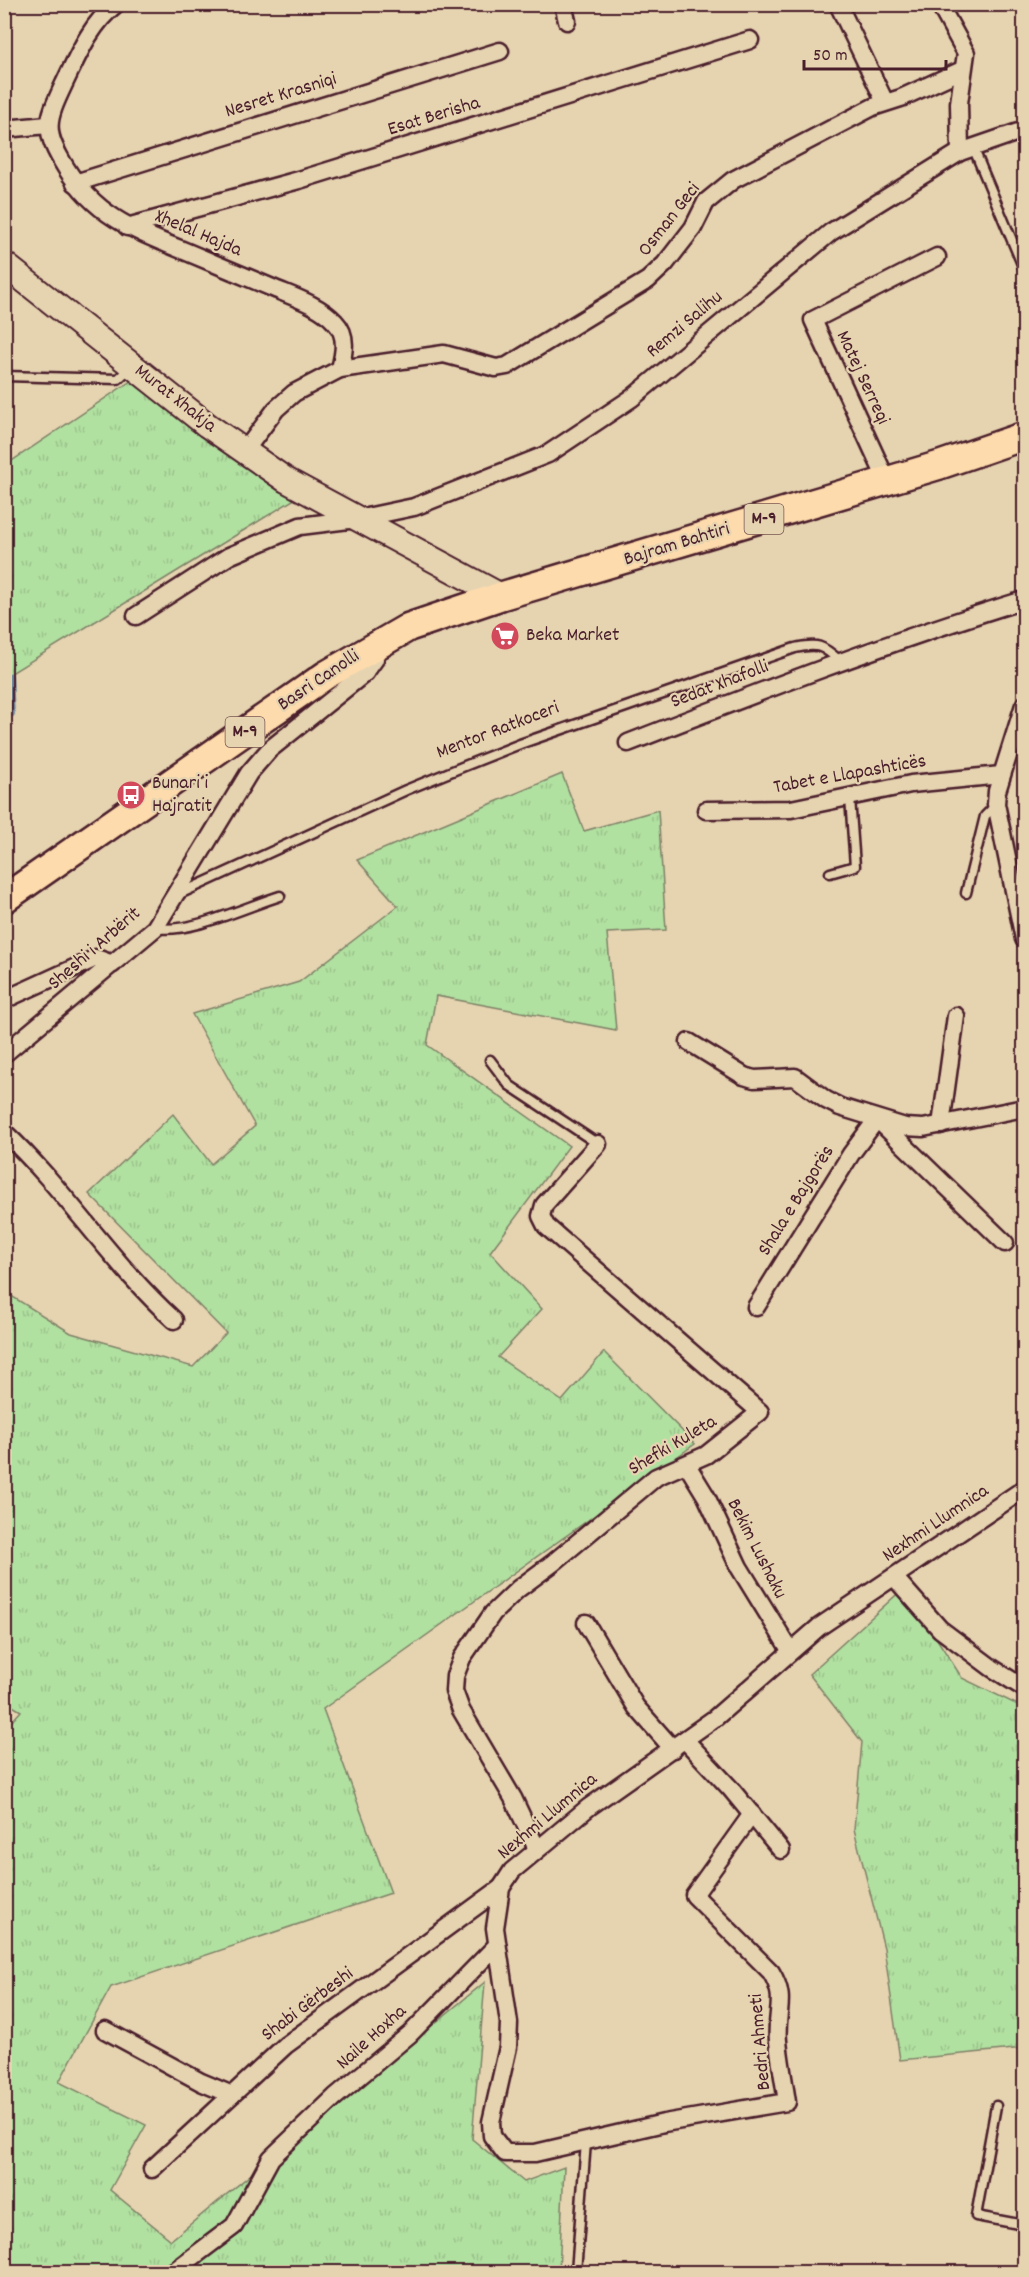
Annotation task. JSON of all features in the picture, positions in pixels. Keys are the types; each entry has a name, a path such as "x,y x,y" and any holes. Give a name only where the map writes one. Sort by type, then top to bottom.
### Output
{"main road":[{"name":"Bajram Bahtiri","path":"501,596 887,481 1024,436"},
{"name":"Basri Canolli","path":"4,899 301,692 373,646 431,618 501,596"}],"street":[{"path":"4,129 48,125 83,42 106,12 116,4"},
{"path":"838,4 885,102"},
{"path":"939,4 966,53 962,70 966,150"},
{"name":"Esat Berisha","path":"127,226 299,180 750,40"},
{"name":"Nesret Krasniqi","path":"75,183 500,51"},
{"name":"Osman Geci","path":"340,369 444,354 496,368 507,366 648,280 665,264 693,228 706,202 733,180 885,102 902,98 962,70"},
{"name":"Xhelal Hajda","path":"48,125 53,145 75,183 91,202 127,226 290,296 335,321 342,331 344,354 340,369"},
{"name":"Remzi Salihu","path":"357,519 414,507 484,481 558,448 632,398 831,232 966,150 1024,130"},
{"name":"Matej Serreqi","path":"887,481 813,320 937,257"},
{"name":"Murat Xhakja","path":"4,264 244,452 286,480 501,596"},
{"path":"244,452 276,409 294,393 340,369"},
{"path":"136,616 229,556 300,526 357,519"},
{"path":"833,664 931,628 1024,600"},
{"name":"Sheshi i Arbërit","path":"4,1054 155,928 249,773 269,750 365,673 375,659 373,646"},
{"name":"Sedat Xhafolli","path":"628,743 833,664"},
{"path":"1024,705 996,791 996,804 1024,939"},
{"name":"Tabet e Llapashticës","path":"706,810 791,809 911,784 1001,775"},
{"path":"4,1000 96,958 113,964"},
{"path":"941,1125 956,1016"},
{"path":"689,1042 744,1076 754,1079 795,1077 826,1100 905,1127 941,1125 1024,1108"},
{"path":"877,1119 1005,1243"},
{"name":"Shala e Bajgorës","path":"756,1307 851,1154 877,1119"},
{"path":"4,1132 55,1184 143,1291 174,1320"},
{"name":"Shefki Kuleta","path":"537,1849 513,1798 461,1710 454,1691 454,1676 462,1658 487,1621 518,1588 553,1563 656,1477 669,1469 687,1466 722,1444 760,1412 546,1226 541,1216 544,1205 598,1144"},
{"name":"Bekim Lushaku","path":"687,1466 706,1496 739,1568 790,1650"},
{"name":"Nexhmi Llumnica","path":"505,2153 492,2136 491,2122 508,2047 509,2023 497,1945 496,1908 501,1888 512,1871 589,1807 680,1745 819,1627 1020,1499"},
{"path":"895,1578 940,1629 992,1668 1024,1688"},
{"path":"586,1623 636,1707 680,1745 752,1814 781,1850"},
{"name":"Bedri Ahmeti","path":"505,2153 535,2153 674,2121 787,2102 777,2025 781,2002 780,1987 771,1972 694,1895 752,1814"},
{"name":"Shabi Gërbeshi","path":"152,2169 286,2045 501,1888"},
{"name":"Naile Hoxha","path":"173,2272 234,2226 271,2158 335,2097 387,2056 497,1945"},
{"path":"105,2030 201,2082 232,2094"}],"lane":[{"path":"966,150 1024,269"},
{"path":"4,376 118,380 132,366"},
{"name":"Mentor Ratkoceri","path":"177,895 406,790 553,732 795,648 814,644 828,650 833,664"},
{"path":"830,873 855,866 850,798"},
{"path":"966,893 985,816 996,804"},
{"path":"155,928 168,931 219,917 280,896"},
{"name":"Shefki Kuleta","path":"490,1060 509,1085 598,1144"},
{"path":"996,2106 976,2216 1024,2225"},
{"path":"576,2272 586,2142"}],"green space":[{"path":"137,377 298,497 5,677 5,459 10,462"},
{"path":"562,774 584,831 658,810 666,930 607,933 616,1030 436,996 427,1045 569,1146 490,1252 542,1309 498,1357 562,1401 604,1352 695,1444 323,1709 391,1893 111,1987 59,2082 146,2125 110,2190 171,2240 485,1982 472,2139 524,2182 564,2167 559,2272 5,2272 4,1730 21,1711 4,1701 5,1292 71,1333 193,1367 226,1333 89,1194 173,1114 211,1164 255,1126 192,1014 299,982 398,906 357,860"},
{"path":"904,1588 962,1678 1024,1708 1024,2048 900,2060 884,1948 854,1829 862,1742 809,1674"}],"waterway":[{"path":"4,718 12,714 10,676"}],"place":[{"name":"Beka Market","path":"505,636"},
{"name":"Bunari i Hajratit","path":"131,795"}]}
